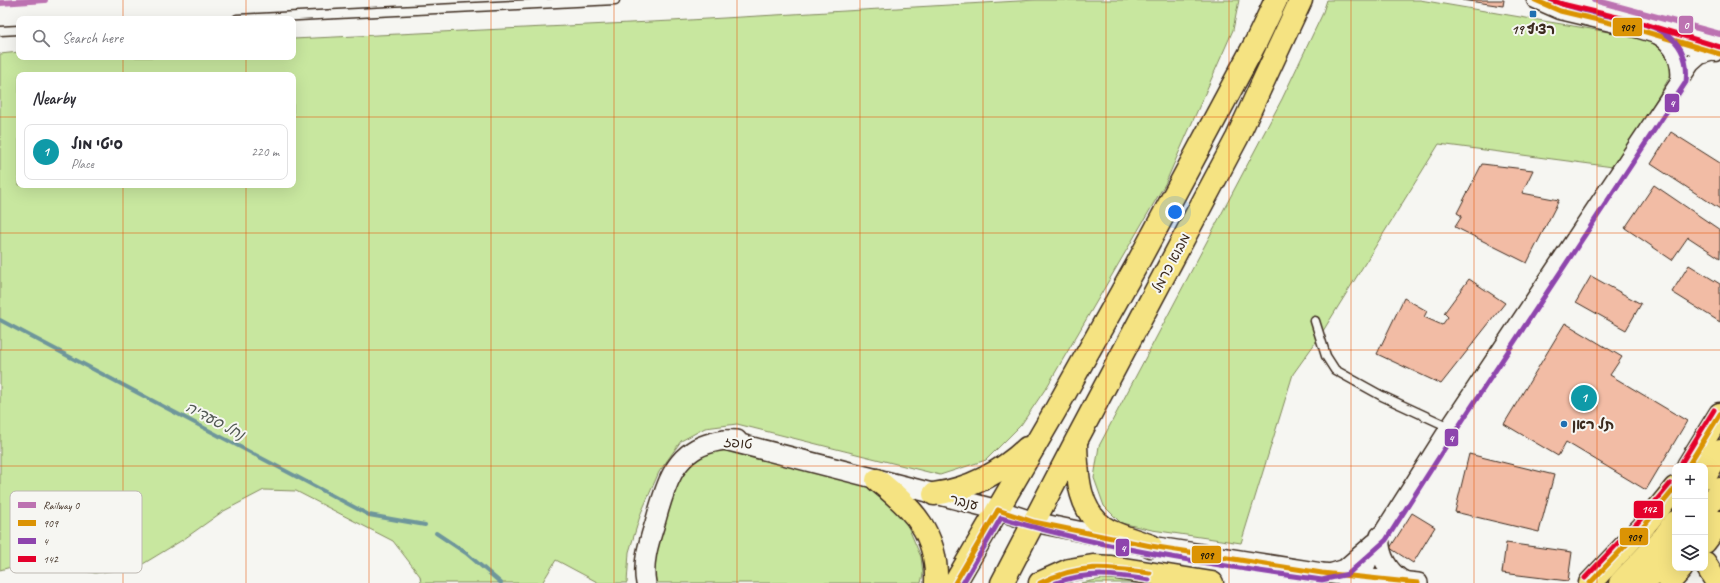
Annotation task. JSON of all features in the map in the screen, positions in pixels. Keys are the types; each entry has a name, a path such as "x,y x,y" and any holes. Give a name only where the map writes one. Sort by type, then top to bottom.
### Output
{"highway":[{"path":"955,583 1135,268 1256,42 1276,0"},
{"name":"מבוא כרמל","path":"1002,583 1237,138 1301,0"},
{"path":"1690,463 1720,414"},
{"path":"934,494 962,488 995,474 1012,462 1042,433"},
{"path":"1076,441 1079,486 1085,504 1090,513 1098,522 1110,531 1151,546"},
{"path":"1708,472 1720,451"},
{"path":"877,480 909,508 925,529 934,553 936,583"},
{"path":"1590,583 1644,526 1672,492"},
{"path":"1707,535 1714,506"},
{"path":"1620,583 1664,537 1672,526"},
{"path":"1605,583 1613,563 1621,551"},
{"path":"1644,583 1672,553"},
{"path":"1040,583 1057,574 1069,570 1093,566 1111,567 1180,580 1212,583"},
{"path":"1708,568 1717,583"},
{"path":"1669,583 1679,571"}],"street":[{"path":"1535,0 1560,11 1653,34 1716,53"},
{"path":"1653,34 1665,41 1675,53 1679,63 1679,80"},
{"path":"1360,580 1380,536 1449,427 1679,80 1690,64 1697,58 1707,52 1716,53"},
{"name":"טופז","path":"646,583 646,554 664,492 674,469 688,454 700,446 725,440 734,440 760,445 877,480"},
{"name":"ענבר","path":"877,480 998,510 1034,522 1151,546 1360,580 1411,582"},
{"path":"1322,573 1344,568 1380,536"},
{"path":"1380,536 1380,550 1386,564 1395,576 1411,582"}],"lane":[{"path":"296,16 615,0"},
{"path":"0,30 16,30"},
{"path":"1315,321 1326,356 1335,370 1382,396 1449,427"}],"green space":[{"path":"1036,0 1239,0 1233,30 1165,184 1048,385 1021,425 986,460 940,475 737,424 705,428 681,441 659,472 641,513 629,552 627,583 599,583 556,560 542,583 421,583 420,576 393,541 296,491 264,490 222,512 184,539 142,565 142,491 10,491 10,567 0,570 0,54 16,52 16,60 296,60 296,39 672,21"},
{"path":"1327,0 1420,0 1644,38 1656,45 1667,56 1671,75 1620,160 1613,167 1439,144 1318,339 1293,374 1241,543 1152,530 1121,523 1104,506 1094,478 1099,446 1282,99 1322,15"},
{"path":"725,448 874,488 906,522 921,557 923,574 921,583 655,583 655,556 666,514 677,484 693,461 707,453"},
{"path":"1102,579 1125,579 1147,583 1081,583"}],"building":[{"path":"1462,0 1504,0 1503,6"},
{"path":"1671,132 1720,163 1720,209 1651,164"},
{"path":"1482,164 1533,170 1522,193 1559,200 1527,263 1455,227 1462,216 1457,213"},
{"path":"1654,185 1720,230 1720,258 1688,237 1672,260 1625,228"},
{"path":"1689,265 1720,284 1720,322 1672,292"},
{"path":"1591,276 1641,304 1626,330 1576,302"},
{"path":"1469,279 1505,303 1441,384 1377,354 1404,298 1427,311 1424,317 1442,325 1448,317 1444,313"},
{"path":"1565,323 1622,357 1610,375 1687,421 1646,490 1566,442 1558,456 1504,424"},
{"path":"1469,454 1554,475 1539,532 1455,512"},
{"path":"1412,513 1435,527 1413,563 1390,548"},
{"path":"1506,543 1572,552 1568,581 1502,573"}],"waterway":[{"name":"נחל סעדיה","path":"0,320 369,515 425,525"},
{"name":"נחל סעדיה","path":"436,533 466,553 501,583"}],"rail line":[{"name":"0","path":"0,3 45,0"},
{"name":"0","path":"1594,0 1720,34"}],"transit line":[{"name":"909","path":"1535,0 1560,11 1636,29 1720,54"},
{"name":"4","path":"963,583 1001,518 1080,539 1160,555 1322,580 1348,574 1386,540 1466,415 1686,82 1686,64 1681,50 1673,40 1662,32 1635,21 1584,10 1551,0"},
{"name":"142","path":"1552,0 1562,4 1638,22 1720,47"},
{"name":"142","path":"1682,462 1714,410"},
{"name":"909","path":"1690,463 1720,414"},
{"name":"142","path":"1585,578 1639,521 1670,484"},
{"name":"909","path":"1590,583 1644,526 1672,492"},
{"name":"909","path":"998,510 1034,522 1151,546 1322,573 1418,583"},
{"name":"909","path":"955,583 998,510"},
{"name":"909","path":"1040,583 1068,572 1081,569 1107,568 1150,573"},
{"name":"4","path":"1056,583 1068,579 1091,575 1149,580"}],"place":[{"name":"רציף 19","path":"1533,14"},
{"name":"סיטי מול","path":"1584,398"},
{"name":"תל ראן","path":"1564,424"}]}
